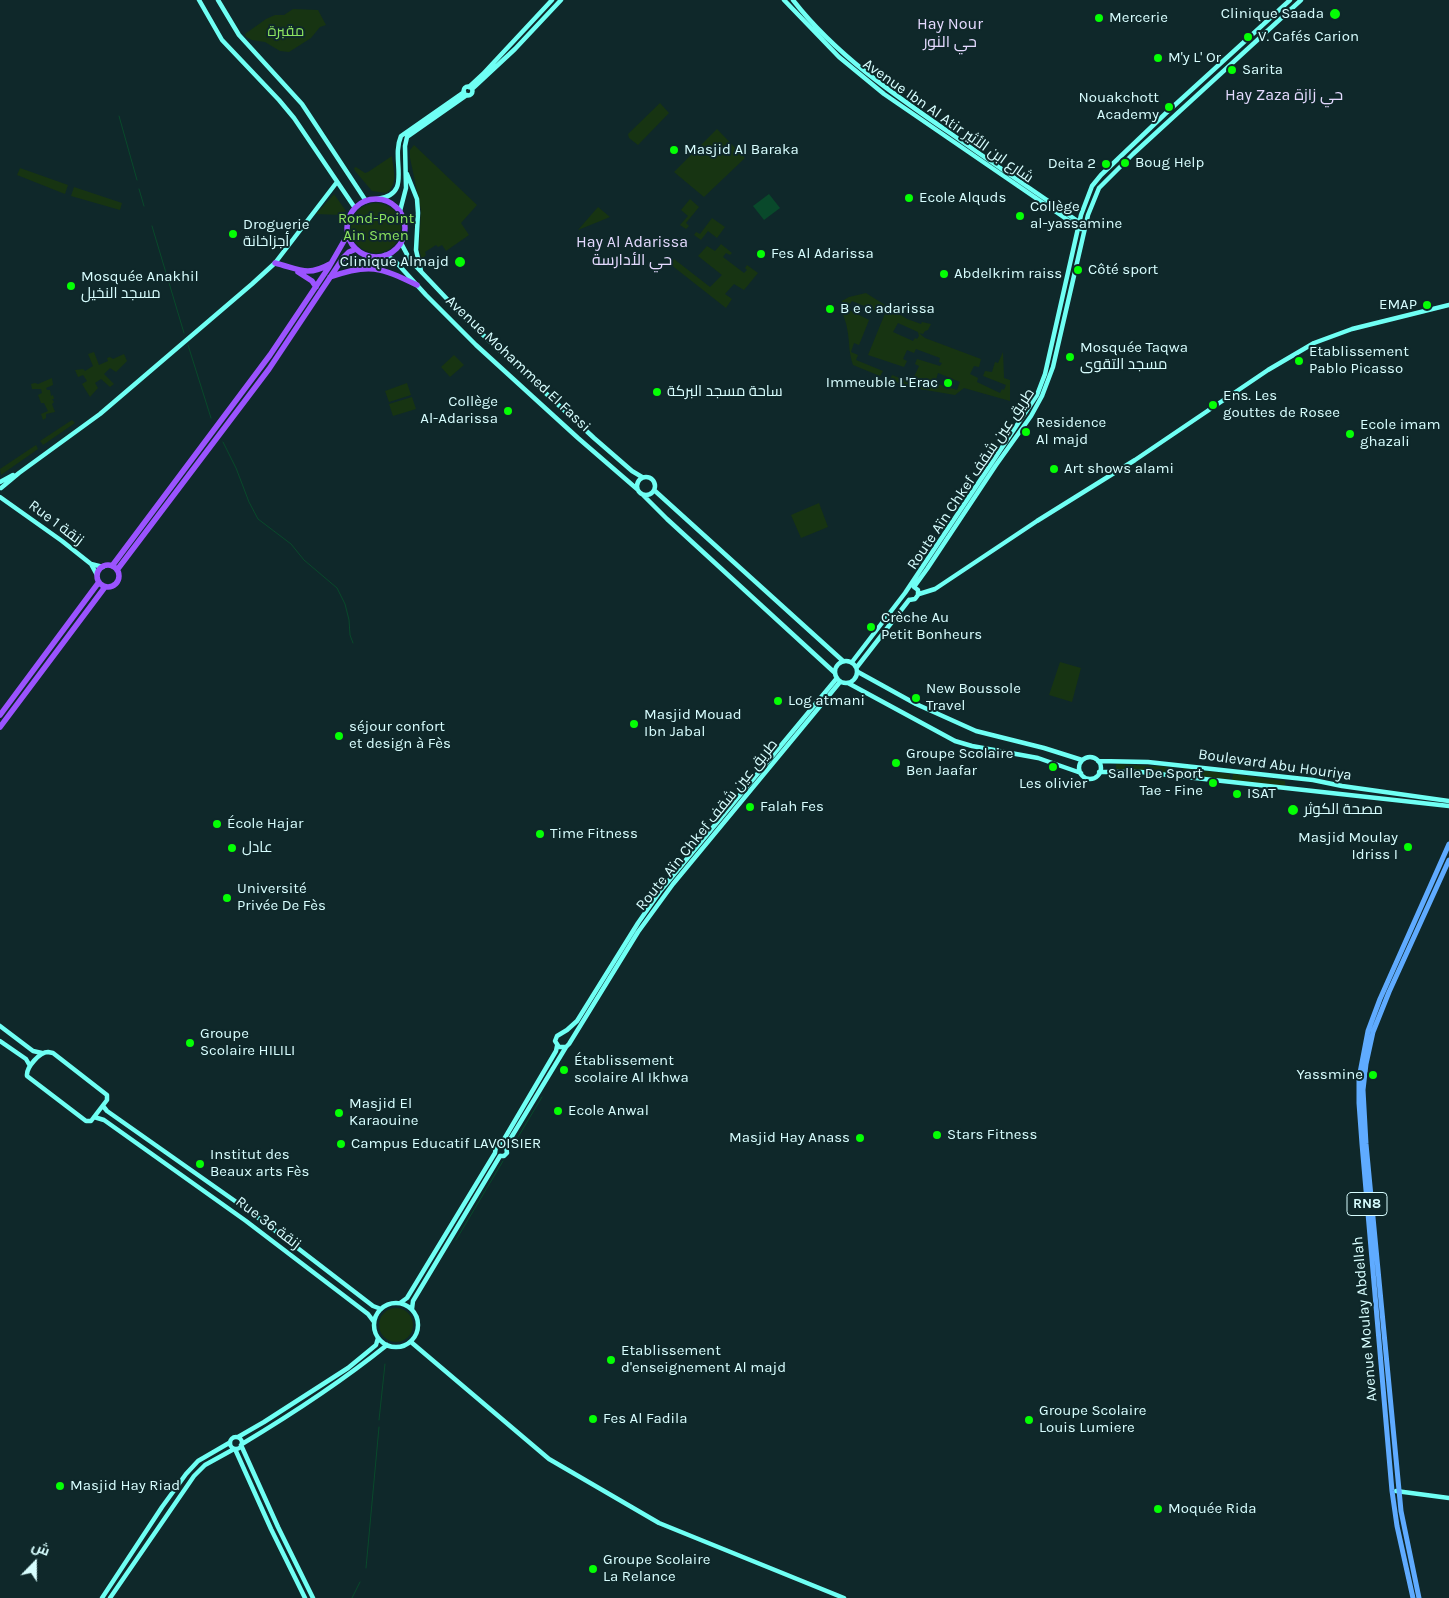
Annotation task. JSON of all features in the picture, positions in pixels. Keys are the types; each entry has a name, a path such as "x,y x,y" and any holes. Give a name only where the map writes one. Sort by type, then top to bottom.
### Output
{"highway":[{"path":"378,199 391,203 400,211 405,226 404,234 401,243 394,250 385,255 369,256 356,249 350,242 348,219 355,208 366,200 378,199"},
{"path":"112,566 270,355 332,263 348,234"},
{"path":"117,570 269,369 346,255 356,249"},
{"path":"275,263 311,272 318,271 332,263"},
{"path":"275,263 306,275 316,287"},
{"path":"330,277 359,268 373,268 386,270 416,285"},
{"path":"103,566 112,566 117,570 120,575 118,582 112,587 105,587 99,582 97,575 103,566"},
{"path":"0,715 99,582"},
{"path":"0,727 105,587"}],"main road":[{"path":"199,0 222,40 294,118 355,208"},
{"path":"218,0 239,35 302,104 366,200"},
{"path":"378,199 389,197 395,192 399,184 397,156 398,143 401,136 417,123 465,94 472,95 471,88 552,0"},
{"path":"465,94 465,88 471,88 515,49 561,0"},
{"name":"Avenue Ibn Al Atir شارع ابن الأثير","path":"784,0 839,57 873,86 929,126 1084,229"},
{"name":"Avenue Ibn Al Atir شارع ابن الأثير","path":"793,0 812,23 843,53 878,82 1079,226"},
{"name":"Route Aïn Chkef طريق عين شقف","path":"911,587 1030,408 1038,393 1047,366 1086,199 1092,186 1101,175 1290,0"},
{"name":"Route Aïn Chkef طريق عين شقف","path":"911,587 927,569 1039,402 1053,367 1084,229 1093,199 1104,182 1301,0"},
{"path":"400,211 406,188 405,146 407,137 465,94"},
{"path":"406,173 416,199 418,213 416,250 422,275"},
{"path":"0,488 107,408 252,284 275,263 337,182"},
{"name":"Avenue Mohammed El Fassi","path":"401,243 407,257 422,275 509,360 632,471 642,477 649,477 654,480 654,490 844,661"},
{"name":"Avenue Mohammed El Fassi","path":"385,255 395,261 416,285 500,367 637,489 837,677"},
{"path":"848,683 854,681 857,670 909,600 915,599 918,594 935,588 1029,526 1135,460 1268,370 1314,343 1345,331 1449,305"},
{"path":"637,489 637,482 642,477"},
{"name":"Rue 1 زنقة","path":"0,488 7,502"},
{"path":"643,495 650,494 654,490"},
{"name":"Rue 1 زنقة","path":"0,497 62,541 90,564"},
{"path":"90,564 103,566"},
{"path":"90,564 97,575"},
{"path":"852,662 905,593 911,587 918,590 918,594"},
{"path":"905,593 909,600"},
{"path":"844,661 852,662 857,670 916,704 976,731 1044,748 1082,760 1090,757 1098,761 1100,772 1090,778 1038,758 955,741 837,677 837,666 844,661"},
{"name":"Route Aïn Chkef طريق عين شقف","path":"563,1033 577,1021 638,923 662,890 837,677"},
{"name":"Route Aïn Chkef طريق عين شقف","path":"570,1041 582,1026 638,932 673,884 837,677"},
{"path":"1081,773 1079,766 1082,760"},
{"name":"Boulevard Abu Houriya","path":"1098,761 1148,762 1313,780 1365,790 1449,801"},
{"name":"Boulevard Abu Houriya","path":"1100,772 1141,772 1449,806"},
{"name":"Avenue Moulay Abdellah","path":"1413,1598 1397,1526 1392,1491 1360,1118 1359,1078 1364,1048 1374,1014 1449,844"},
{"name":"Avenue Moulay Abdellah","path":"1419,1598 1403,1526 1366,1144 1363,1090 1368,1050 1382,1008 1449,860"},
{"path":"0,1026 33,1051 53,1053 106,1094 107,1099 94,1117"},
{"path":"412,1309 413,1301 497,1155 496,1146 503,1145 570,1041 568,1035 559,1034 556,1038 558,1046 556,1051 503,1145 506,1153 504,1156 497,1155"},
{"path":"0,1040 26,1059 30,1066 42,1053"},
{"path":"558,1046 561,1048 566,1047"},
{"name":"Rue 36 زنقة","path":"30,1066 26,1072 28,1077 86,1121 90,1122 94,1117 106,1121 246,1221 368,1314 374,1322"},
{"name":"Rue 36 زنقة","path":"103,1106 107,1111 252,1214 373,1306 381,1309"},
{"path":"400,1303 412,1309 419,1326 412,1342 400,1347 387,1345 378,1338 374,1322 376,1315 381,1309 390,1304 400,1303 407,1298 497,1155"},
{"path":"102,1598 162,1507 198,1461 229,1442 232,1438 238,1437 264,1422 348,1368 376,1345 378,1338"},
{"path":"412,1342 544,1455 565,1468 660,1523 844,1598"},
{"path":"110,1598 194,1476 205,1465 259,1435 344,1379 387,1345"},
{"path":"238,1437 242,1440 242,1444 275,1519 313,1598"},
{"path":"229,1442 305,1598"},
{"path":"1392,1491 1449,1498"}],"green space":[{"name":"مقبرة","path":"293,9 318,10 326,25 320,27 311,38 289,52 280,51 265,42 246,37 245,34 266,19 275,15 284,15"},
{"path":"660,103 669,113 638,145 629,138 628,134"},
{"path":"717,129 745,158 704,197 674,172"},
{"path":"414,145 477,205 461,223 469,235 446,251 442,245 438,247 436,245 425,252 426,255 424,257 428,265 424,268 419,249 421,210 410,158 410,150"},
{"path":"392,156 393,186 386,193 372,191 354,168 356,167 365,173"},
{"path":"20,168 68,185 65,194 17,175"},
{"path":"74,187 122,203 120,210 71,196"},
{"path":"334,194 346,211 342,215 316,214"},
{"path":"690,199 699,207 686,223 689,226 686,229 680,225 688,216 681,210"},
{"name":"Rond-Point Ain Smen","path":"371,203 381,203 394,210 401,223 401,233 394,246 381,253 371,253 362,249 355,242 351,233 351,223 355,214 362,207"},
{"path":"598,207 610,217 578,230"},
{"path":"712,218 725,227 717,238 708,231 701,240 694,235 696,232 700,234"},
{"path":"721,244 732,253 730,255 726,253 723,257 744,273 747,270 745,268 747,265 758,273 744,290 734,284 725,294 732,299 726,308 670,264 674,259 710,287 722,275 698,256 707,246 715,251"},
{"path":"866,293 907,319 921,324 922,322 931,324 923,334 919,333 925,338 981,359 979,367 974,366 970,374 978,378 977,382 1000,393 1006,385 983,376 985,371 992,372 995,362 998,363 1003,352 1004,378 1010,380 1010,401 964,388 955,395 914,388 890,380 892,375 915,384 918,379 914,377 919,366 915,364 917,359 940,366 942,363 939,362 940,358 916,349 914,353 907,350 903,359 907,361 904,367 868,355 886,311 879,307 877,311 852,301 850,304 848,303 849,310 869,320 859,345 854,343 851,352 858,355 856,360 883,371 880,376 853,365 848,333 841,307 842,301 849,297","holes":["898,323 918,332 919,336 917,339 915,338 913,341 893,332","938,373 960,382 957,390 935,383"]},
{"path":"94,352 99,365 108,361 107,358 113,359 124,354 127,361 116,372 110,368 104,374 114,384 110,387 101,379 95,383 98,388 90,397 82,384 87,381 83,375 78,377 75,370 83,369 85,371 93,366 88,354"},
{"path":"454,355 464,365 450,377 441,367"},
{"path":"52,378 53,385 46,388 50,390 51,396 53,395 54,399 52,399 54,402 52,404 55,412 46,414 46,418 43,420 41,414 48,411 44,403 41,403 38,395 42,393 41,389 32,389 31,384 38,384"},
{"path":"407,383 411,395 389,402 385,391"},
{"path":"412,397 416,409 393,416 389,404"},
{"path":"72,420 75,423 43,445 40,441"},
{"path":"36,445 38,449 1,475 0,469"},
{"path":"819,503 828,527 801,538 791,515"},
{"path":"1060,662 1081,668 1072,702 1049,695"},
{"path":"1116,764 1174,767 1173,773 1116,769"},
{"path":"1183,768 1230,774 1230,780 1183,774"},
{"path":"1233,774 1285,781 1285,786 1232,780"},
{"path":"396,1308 403,1309 408,1313 412,1318 412,1332 408,1337 403,1341 396,1342 389,1341 384,1337 380,1332 379,1325 380,1318 384,1313 389,1309"}],"shaded area":[{"path":"769,194 780,208 764,220 753,206"}],"waterway":[{"path":"119,116 137,180"},
{"path":"139,189 144,206"},
{"path":"152,226 184,333"},
{"path":"188,345 211,418"},
{"path":"223,442 258,519 291,544 304,560 337,588 345,604 353,643"},
{"path":"515,1142 542,1097"},
{"path":"456,1240 503,1161"},
{"path":"379,1420 385,1364"},
{"path":"366,1568 379,1427"},
{"path":"352,1598 360,1582"}],"place":[{"name":"Clinique Saada","path":"1335,14"},
{"name":"Mercerie","path":"1099,18"},
{"name":"V. Cafés Carion","path":"1248,37"},
{"name":"M'y L' Or","path":"1158,58"},
{"name":"Sarita","path":"1232,70"},
{"name":"Nouakchott Academy","path":"1169,107"},
{"name":"Masjid Al Baraka","path":"674,150"},
{"name":"Boug Help","path":"1125,163"},
{"name":"Deita 2","path":"1106,164"},
{"name":"Ecole Alquds","path":"909,198"},
{"name":"Collège al-yassamine","path":"1020,216"},
{"name":"Droguerie أجزاخانة","path":"233,234"},
{"name":"Fes Al Adarissa","path":"761,254"},
{"name":"Clinique Almajd","path":"460,262"},
{"name":"Côté sport","path":"1078,270"},
{"name":"Abdelkrim raiss","path":"944,274"},
{"name":"Mosquée Anakhil مسجد النخيل","path":"71,286"},
{"name":"EMAP","path":"1427,305"},
{"name":"B e c adarissa","path":"830,309"},
{"name":"Mosquée Taqwa مسجد التقوى","path":"1070,357"},
{"name":"Etablissement Pablo Picasso","path":"1299,361"},
{"name":"Immeuble L'Erac","path":"948,383"},
{"name":"ساحة مسجد البركة","path":"657,392"},
{"name":"Ens. Les gouttes de Rosee","path":"1213,405"},
{"name":"Collège Al-Adarissa","path":"508,411"},
{"name":"Residence Al majd","path":"1026,432"},
{"name":"Ecole imam ghazali","path":"1350,434"},
{"name":"Art shows alami","path":"1054,469"},
{"name":"Crèche Au Petit Bonheurs","path":"871,627"},
{"name":"New Boussole Travel","path":"916,698"},
{"name":"Log atmani","path":"778,701"},
{"name":"Masjid Mouad Ibn Jabal","path":"634,724"},
{"name":"séjour confort et design à Fès","path":"339,736"},
{"name":"Groupe Scolaire Ben Jaafar","path":"896,763"},
{"name":"Les olivier","path":"1053,767"},
{"name":"Salle De Sport Tae - Fine","path":"1213,783"},
{"name":"ISAT","path":"1237,794"},
{"name":"Falah Fes","path":"750,807"},
{"name":"مصحة الكوثر","path":"1293,810"},
{"name":"École Hajar","path":"217,824"},
{"name":"Time Fitness","path":"540,834"},
{"name":"Masjid Moulay Idriss I","path":"1408,847"},
{"name":"عادل","path":"232,848"},
{"name":"Université Privée De Fès","path":"227,898"},
{"name":"Groupe Scolaire HILILI","path":"190,1043"},
{"name":"Établissement scolaire Al Ikhwa","path":"564,1070"},
{"name":"Yassmine","path":"1373,1075"},
{"name":"Ecole Anwal","path":"558,1111"},
{"name":"Masjid El Karaouine","path":"339,1113"},
{"name":"Stars Fitness","path":"937,1135"},
{"name":"Masjid Hay Anass","path":"860,1138"},
{"name":"Campus Educatif LAVOISIER","path":"341,1144"},
{"name":"Institut des Beaux arts Fès","path":"200,1164"},
{"name":"Etablissement d'enseignement Al majd","path":"611,1360"},
{"name":"Fes Al Fadila","path":"593,1419"},
{"name":"Groupe Scolaire Louis Lumiere","path":"1029,1420"},
{"name":"Masjid Hay Riad","path":"60,1486"},
{"name":"Moquée Rida","path":"1158,1509"},
{"name":"Groupe Scolaire La Relance","path":"593,1569"}],"district":[{"name":"Hay Nour حي النور","path":"950,33"},
{"name":"Hay Zaza حي زازة","path":"1284,95"},
{"name":"Hay Al Adarissa حي الأدارسة","path":"632,251"}]}
